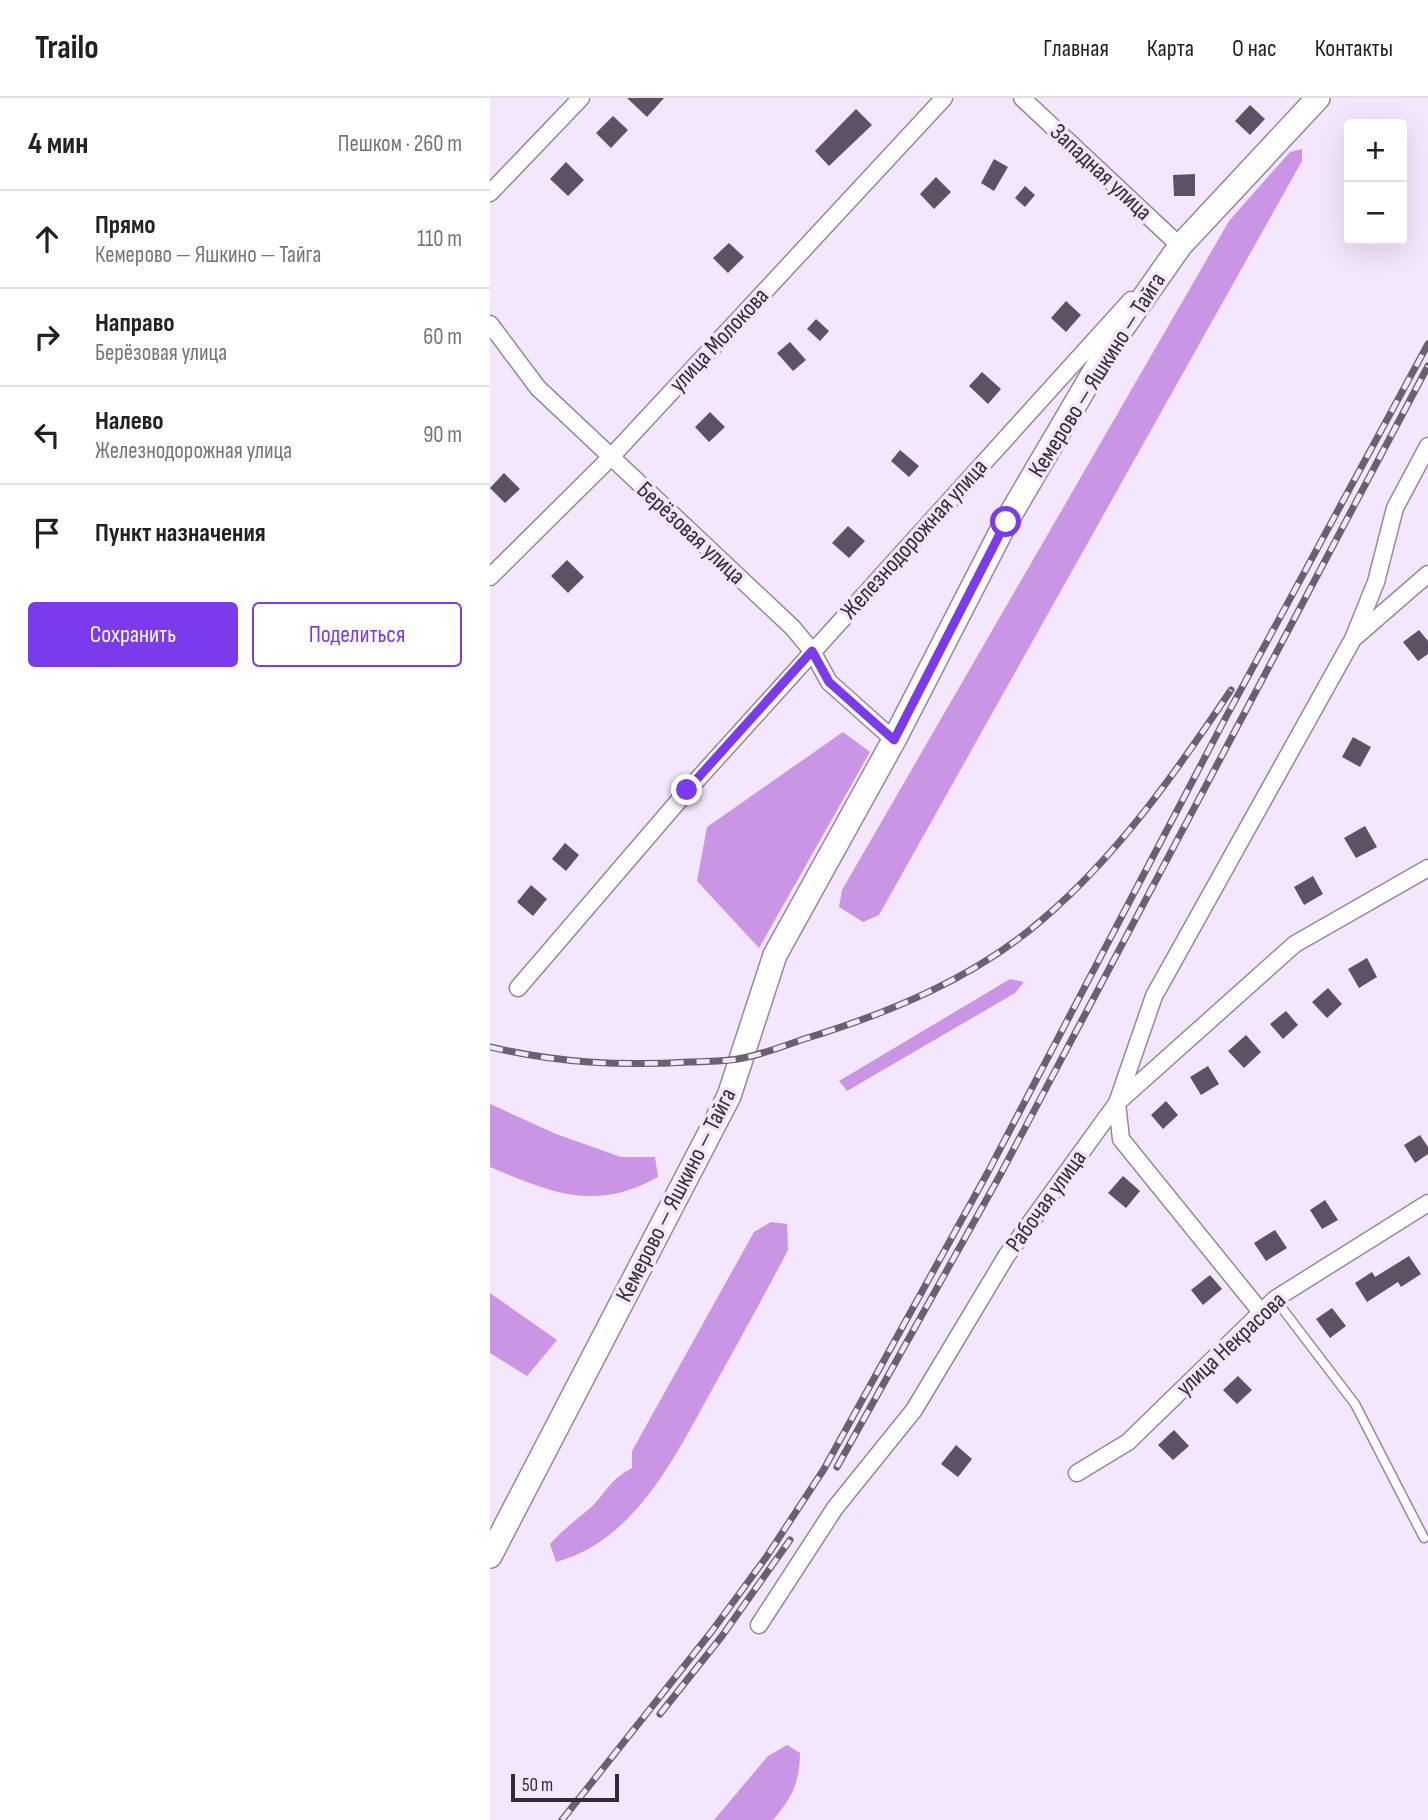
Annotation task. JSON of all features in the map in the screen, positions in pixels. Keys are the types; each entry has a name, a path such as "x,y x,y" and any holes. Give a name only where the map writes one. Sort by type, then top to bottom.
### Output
{"main road":[{"name":"Железнодорожная улица","path":"1180,246 1318,98"},
{"name":"Кемерово — Яшкино — Тайга","path":"490,1556 729,1096 775,955 894,740 1006,522 1107,350 1180,246"}],"street":[{"path":"490,193 581,98"},
{"name":"улица Молокова","path":"490,577 610,458 944,98"},
{"name":"Западная улица","path":"1022,98 1180,246"},
{"name":"Железнодорожная улица","path":"518,988 687,790 1180,246"},
{"name":"Берёзовая улица","path":"490,324 538,388 793,628 812,651 829,682 894,740"},
{"path":"1261,1312 1121,1139 1117,1103 1154,996 1353,639 1376,582 1395,508 1428,446"},
{"path":"1353,639 1428,574"},
{"name":"Рабочая улица","path":"759,1625 835,1508 914,1410 1007,1255 1117,1103 1295,944 1428,868"},
{"name":"улица Некрасова","path":"1077,1474 1128,1442 1275,1298 1428,1203"}],"lane":[{"path":"1275,1298 1355,1404 1424,1538"}],"shaded area":[{"path":"1302,149 1302,161 879,915 863,922 839,907 842,890 1229,221 1290,152"},
{"path":"843,732 870,752 759,948 697,881 707,827"},
{"path":"1010,979 1024,982 1015,993 847,1091 839,1081"},
{"path":"490,1104 556,1134 621,1157 655,1157 658,1177 614,1194 574,1195 554,1191 490,1167"},
{"path":"771,1222 787,1224 788,1250 669,1466 632,1515 610,1535 584,1551 556,1562 550,1544 594,1505 617,1478 632,1468 632,1451 754,1232"},
{"path":"490,1293 557,1340 527,1376 490,1353"},
{"path":"787,1745 800,1753 798,1772 790,1797 773,1820 714,1820 768,1756"}],"building":[{"path":"627,98 664,98 647,117"},
{"path":"1250,105 1265,119 1250,135 1235,121"},
{"path":"856,109 872,125 829,166 815,151"},
{"path":"613,116 628,130 611,148 596,133"},
{"path":"994,159 1008,167 994,191 981,183"},
{"path":"566,162 584,180 568,196 550,179"},
{"path":"1195,174 1195,196 1174,196 1173,175"},
{"path":"936,177 951,192 934,209 920,194"},
{"path":"1025,186 1035,195 1025,207 1015,198"},
{"path":"729,243 744,257 728,273 713,258"},
{"path":"1066,301 1081,315 1066,332 1051,318"},
{"path":"816,319 829,331 820,341 807,329"},
{"path":"790,342 806,360 793,371 777,353"},
{"path":"982,372 1001,389 988,404 969,386"},
{"path":"710,412 725,427 709,442 695,427"},
{"path":"900,450 919,466 909,477 891,461"},
{"path":"504,473 520,489 505,503 490,488"},
{"path":"848,526 865,541 849,558 832,543"},
{"path":"567,560 584,577 568,593 551,576"},
{"path":"1419,630 1428,641 1428,654 1418,661 1403,642"},
{"path":"1353,737 1371,747 1360,767 1342,757"},
{"path":"1365,826 1377,847 1356,858 1344,838"},
{"path":"565,843 579,855 566,871 552,859"},
{"path":"1313,876 1323,894 1304,905 1294,887"},
{"path":"531,885 547,899 533,916 517,902"},
{"path":"1367,958 1377,977 1359,988 1348,969"},
{"path":"1328,988 1342,1004 1327,1018 1312,1002"},
{"path":"1286,1011 1298,1025 1283,1039 1270,1024"},
{"path":"1246,1035 1261,1052 1244,1068 1228,1051"},
{"path":"1208,1066 1219,1084 1201,1095 1190,1077"},
{"path":"1166,1101 1178,1115 1163,1129 1151,1115"},
{"path":"1420,1135 1428,1147 1428,1154 1415,1163 1404,1145"},
{"path":"1123,1176 1140,1191 1126,1208 1108,1193"},
{"path":"1325,1200 1338,1220 1322,1229 1310,1210"},
{"path":"1275,1230 1287,1248 1266,1261 1254,1243"},
{"path":"1409,1256 1421,1274 1401,1287 1398,1282 1367,1302 1355,1283 1372,1272 1375,1277"},
{"path":"1210,1275 1222,1289 1203,1305 1191,1290"},
{"path":"1332,1308 1346,1326 1330,1338 1316,1319"},
{"path":"1238,1376 1252,1390 1237,1404 1223,1390"},
{"path":"1174,1430 1189,1446 1173,1460 1158,1445"},
{"path":"956,1445 972,1459 958,1477 941,1464"}],"railway":[{"path":"562,1820 712,1631 767,1556 824,1469 988,1172 1226,717 1428,344"},
{"path":"837,1467 999,1177 1428,366"},
{"path":"490,1047 540,1057 589,1062 638,1064 730,1060 766,1052 868,1018 930,991 960,976 1017,940 1071,894 1145,811 1231,690"},
{"path":"660,1714 722,1636 790,1540"}],"route":[{"path":"687,790 812,651 829,682 894,740 1006,522"}]}
